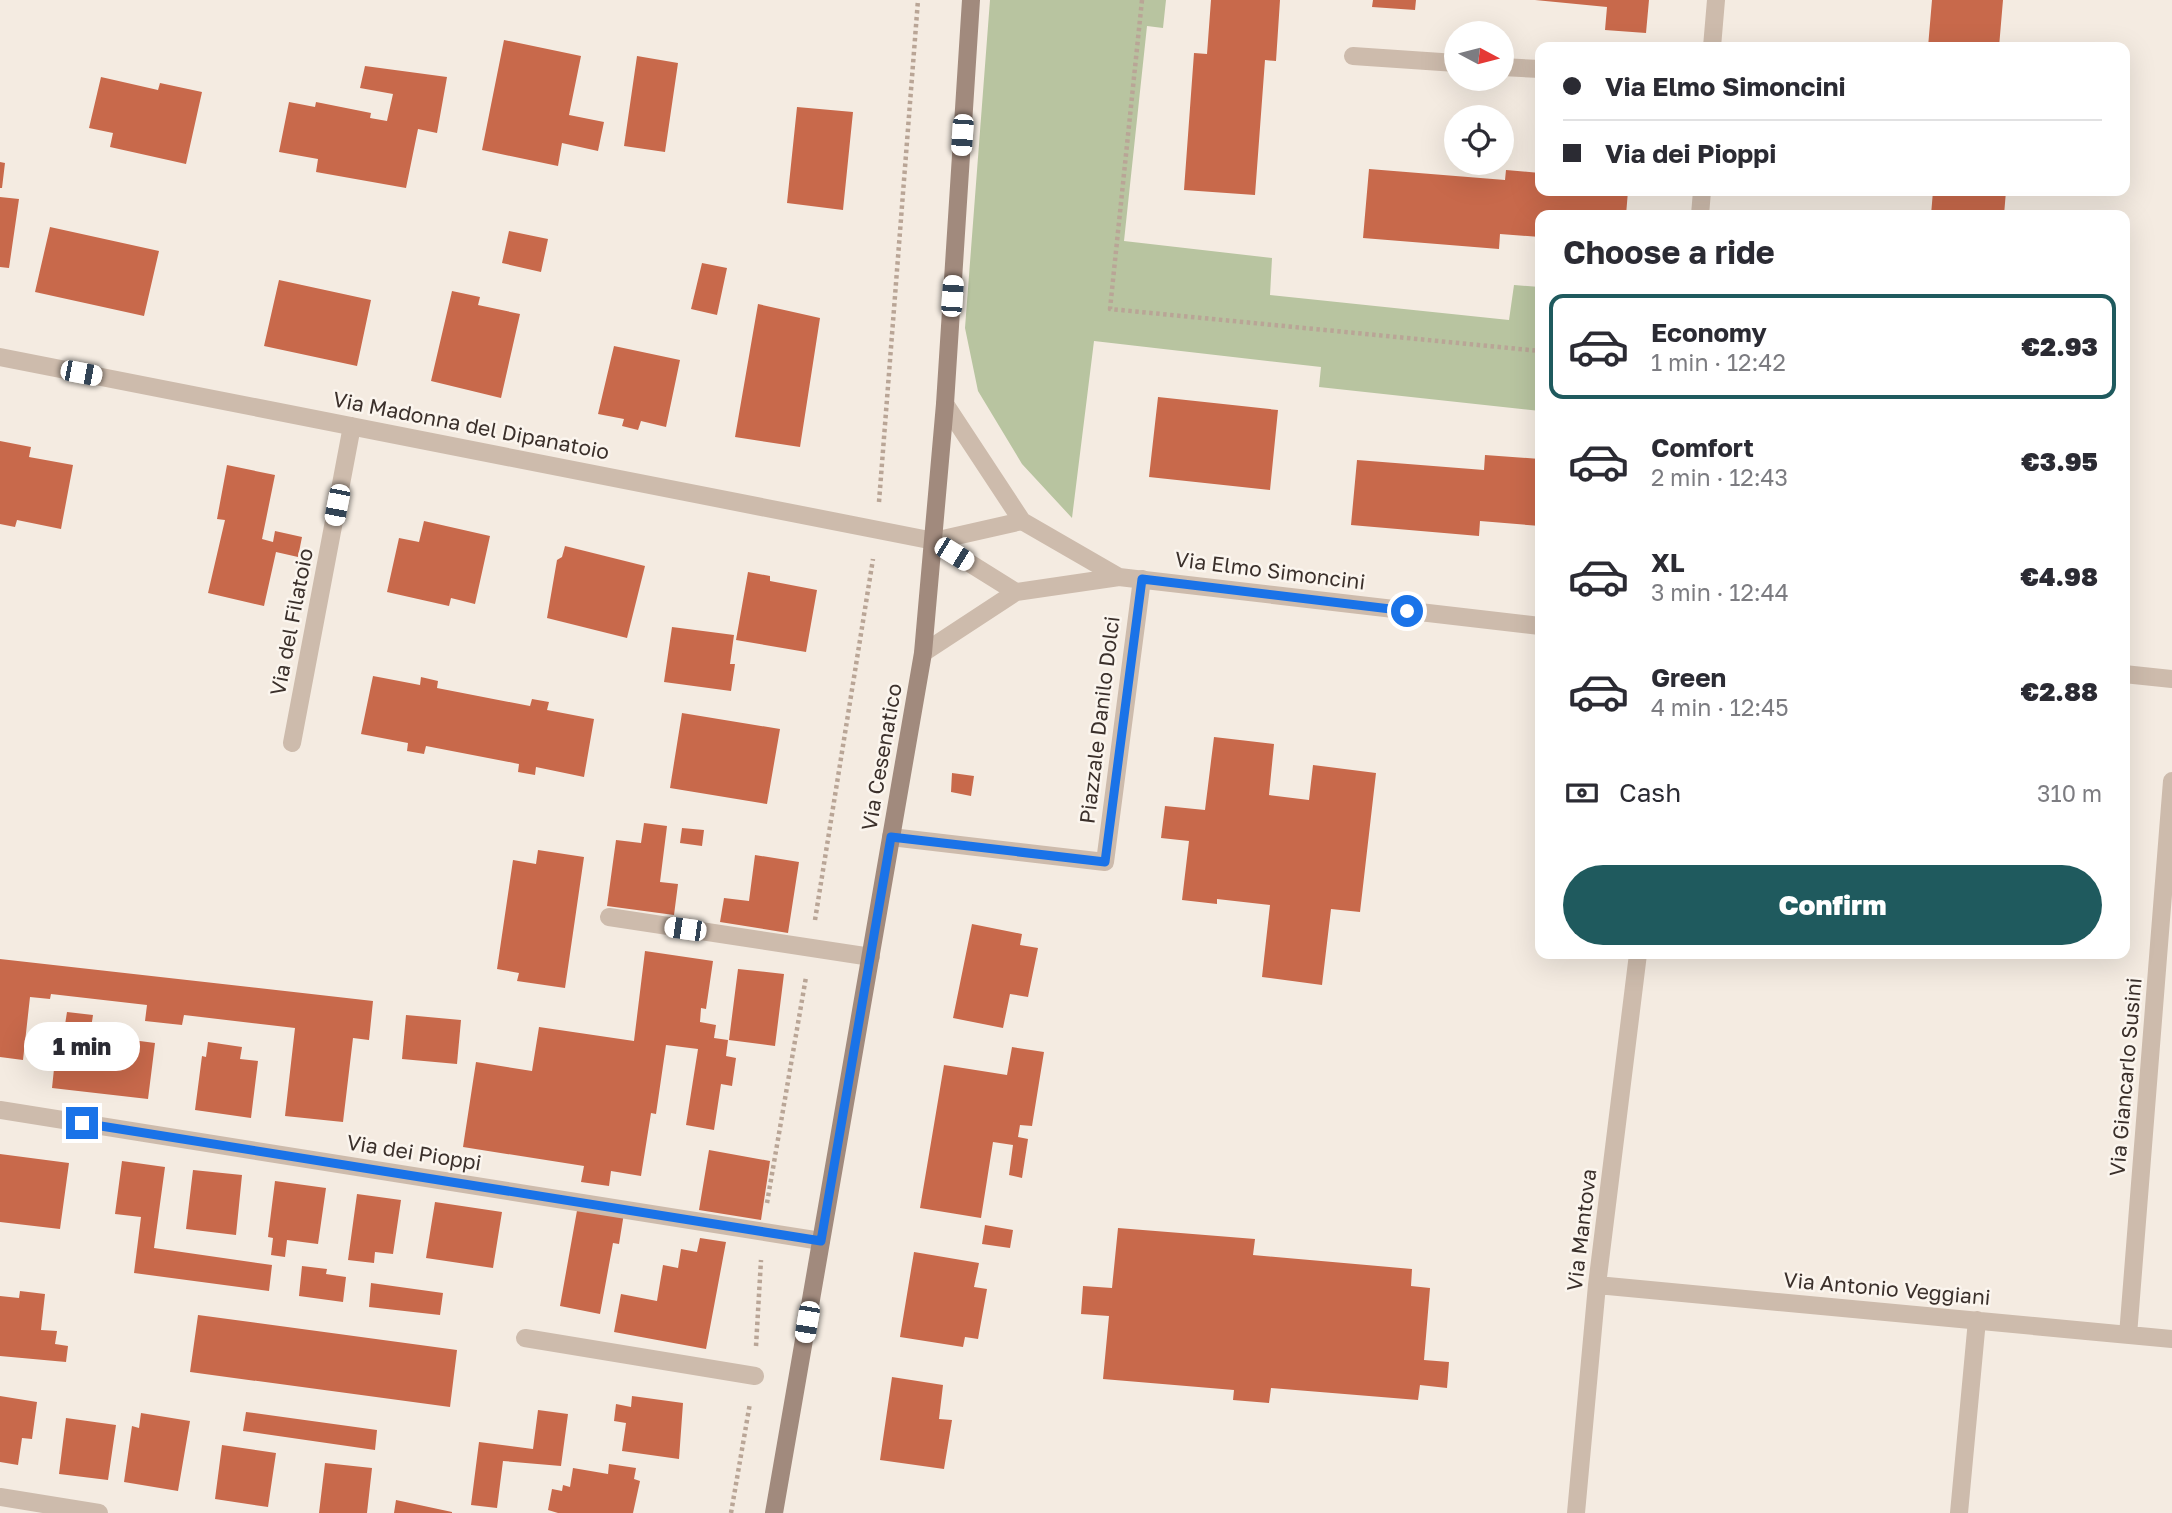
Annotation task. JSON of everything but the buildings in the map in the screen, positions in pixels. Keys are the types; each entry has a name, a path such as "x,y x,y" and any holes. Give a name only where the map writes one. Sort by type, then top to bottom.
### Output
{"main road":[{"name":"Via Cesenatico","path":"774,1513 923,653 945,404 971,0"}],"street":[{"path":"1712,42 1716,0"},
{"path":"1353,56 1444,62"},
{"path":"1514,67 1535,69"},
{"name":"Via Madonna del Dipanatoio","path":"0,357 934,541"},
{"name":"Via Elmo Simoncini","path":"945,404 1022,521 1119,576"},
{"name":"Via del Filatoio","path":"292,743 352,426"},
{"path":"934,541 1022,521"},
{"path":"934,541 1016,592"},
{"name":"Via Elmo Simoncini","path":"923,653 1016,592 1119,576 1535,625"},
{"name":"Piazzale Danilo Dolci","path":"891,837 1105,862 1142,579"},
{"path":"2130,675 2172,679"},
{"name":"Via Giancarlo Susini","path":"2128,1335 2172,781"},
{"path":"609,917 871,957"},
{"name":"Via Mantova","path":"1576,1513 1597,1285 1638,959"},
{"name":"Via dei Pioppi","path":"0,1110 821,1241"},
{"name":"Via Antonio Veggiani","path":"1597,1285 2172,1339"},
{"path":"1959,1513 1977,1320"},
{"path":"525,1338 755,1376"},
{"path":"0,1497 99,1513"}],"path":[{"path":"731,1513 755,1376 762,1232 811,947 877,530 918,0"},
{"path":"1142,0 1110,309 1535,351"}],"green space":[{"path":"990,0 1166,0 1163,28 1147,26 1124,241 1272,258 1270,295 1509,320 1514,285 1535,287 1535,410 1319,387 1321,367 1094,341 1072,518 1022,464 978,391 965,328"}],"route":[{"path":"82,1123 821,1241 891,837 1105,862 1142,579 1407,611"}]}
